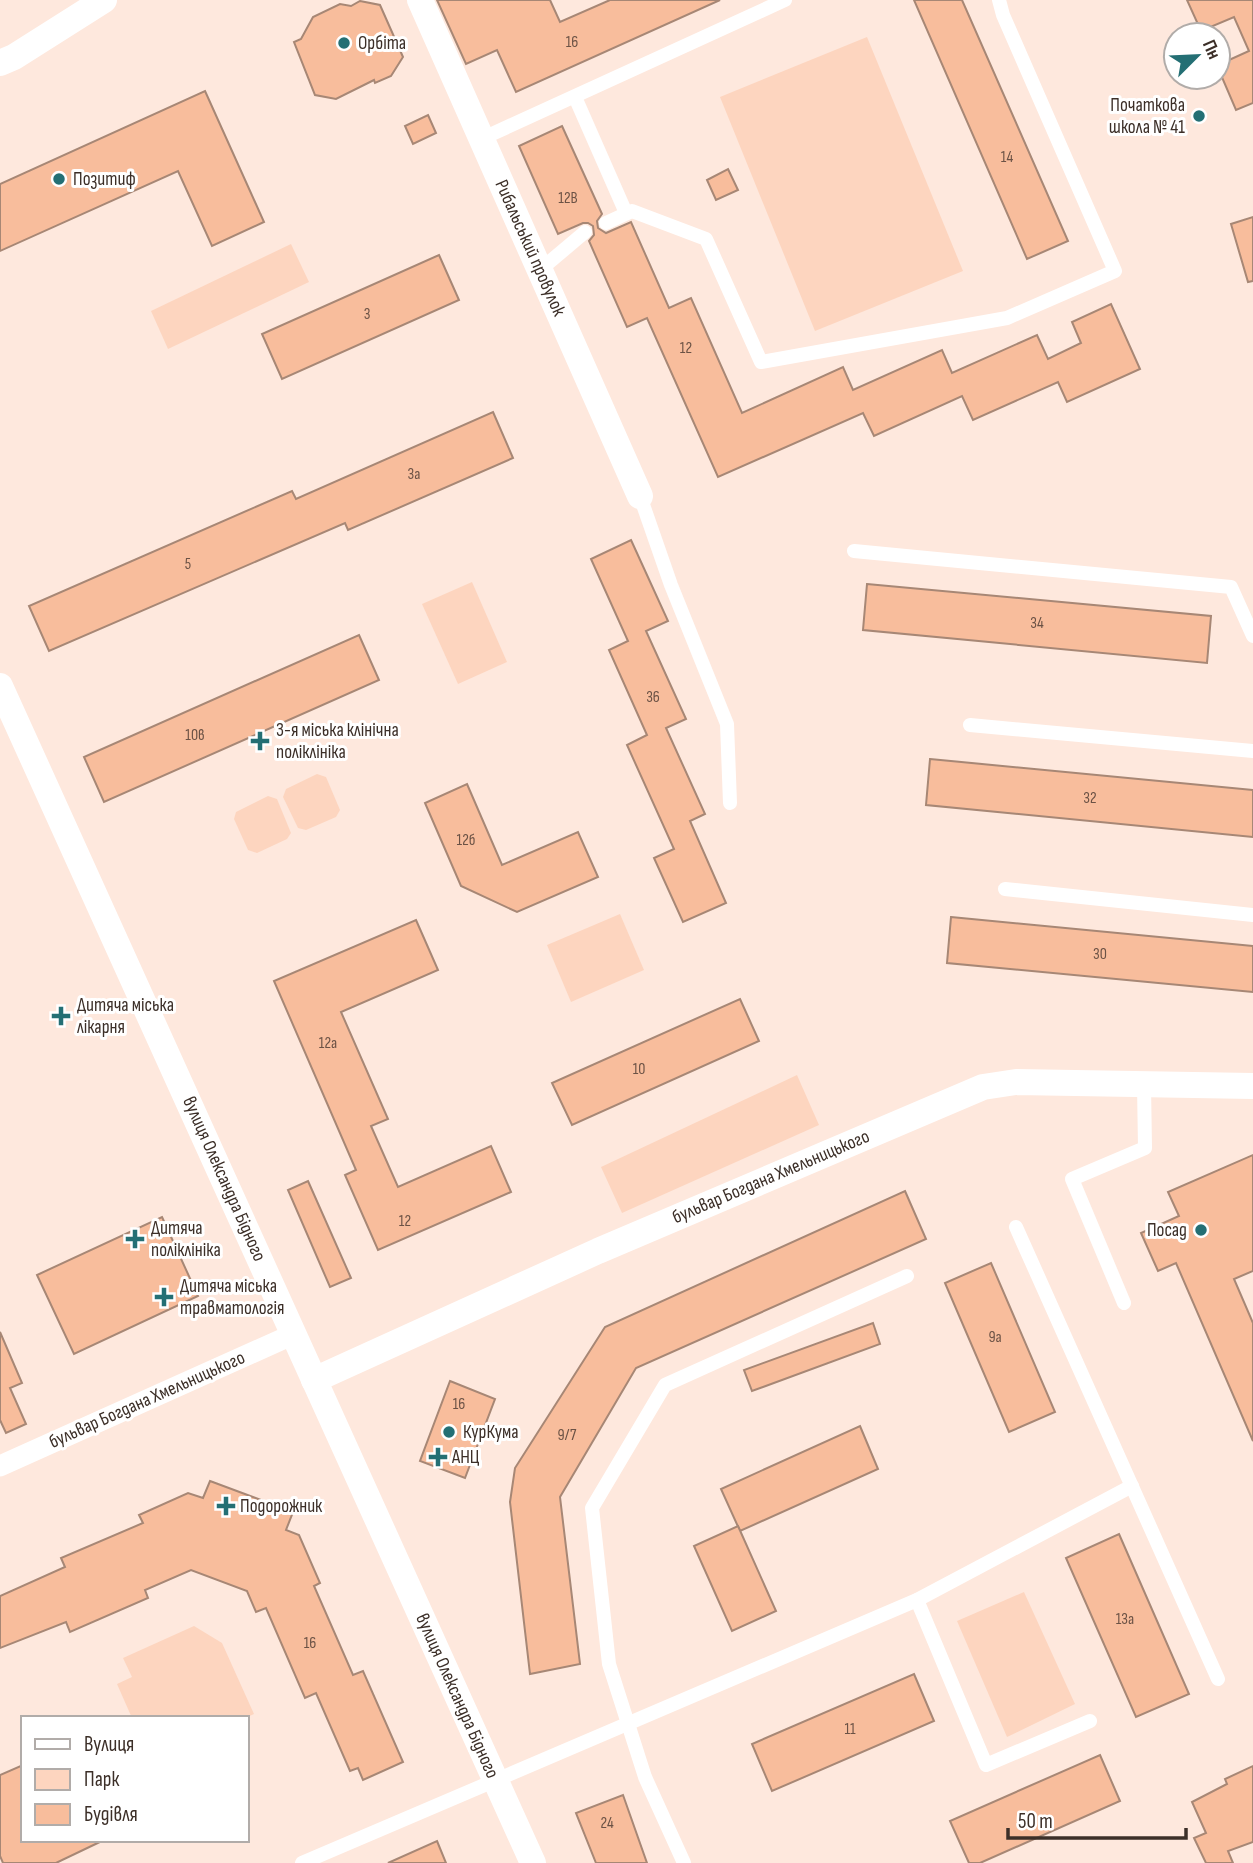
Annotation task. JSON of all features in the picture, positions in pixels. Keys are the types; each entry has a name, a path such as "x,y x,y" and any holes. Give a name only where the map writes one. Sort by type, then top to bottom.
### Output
{"street":[{"path":"0,63 14,57 104,0"},
{"name":"Рибальський провулок","path":"420,0 640,496"},
{"name":"вулиця Олександра Бідного","path":"0,686 533,1863"},
{"name":"бульвар Богдана Хмельницького","path":"314,1380 598,1251 983,1087 1016,1082 1253,1086"},
{"name":"бульвар Богдана Хмельницького","path":"0,1466 294,1334"}],"lane":[{"path":"481,139 785,0"},
{"path":"606,223 632,211 706,239 761,362 1007,318 1115,271 1003,15 999,0"},
{"path":"575,97 626,213"},
{"path":"540,270 585,232"},
{"path":"640,496 671,584 727,724 730,803"},
{"path":"854,551 1231,587 1253,636"},
{"path":"970,725 1253,751"},
{"path":"1005,889 1253,915"},
{"path":"1124,1303 1072,1179 1145,1148 1144,1085"},
{"path":"1016,1227 1218,1679"},
{"path":"684,1863 645,1777 609,1664 592,1508 665,1385 907,1276"},
{"path":"302,1863 917,1600 1132,1486"},
{"path":"917,1600 986,1765 1090,1721"}],"green space":[{"path":"867,37 963,271 815,331 720,97"},
{"path":"291,244 309,282 168,349 151,311"},
{"path":"472,582 507,662 458,684 422,604"},
{"path":"317,774 326,777 340,810 336,817 306,830 298,828 283,797 286,789"},
{"path":"268,796 277,799 291,833 287,839 257,853 248,850 234,819 236,812"},
{"path":"620,914 644,970 571,1002 547,945"},
{"path":"797,1075 819,1125 622,1213 601,1167"},
{"path":"1024,1592 1075,1704 1007,1737 957,1621"},
{"path":"194,1626 222,1643 254,1714 248,1717 131,1716 117,1684 132,1677 123,1658"}],"building":[{"path":"437,0 550,0 560,22 610,0 720,0 516,92 497,50 466,64"},
{"path":"914,0 962,0 1068,241 1027,259"},
{"path":"1187,0 1253,0 1253,103 1236,110 1228,91 1232,91 1232,59 1249,51 1234,17 1225,21 1196,21"},
{"path":"360,1 380,5 403,57 391,76 375,83 374,80 336,99 315,95 294,42 301,39 313,17 340,4 351,6"},
{"path":"205,91 264,222 212,246 178,171 0,251 0,184"},
{"path":"428,115 436,133 413,144 405,126"},
{"path":"562,126 602,214 597,221 598,228 606,233 631,222 669,308 691,298 742,413 843,367 853,390 942,350 952,373 1037,335 1048,359 1081,343 1072,322 1111,304 1140,369 1067,402 1058,382 973,420 962,396 874,436 863,413 718,477 647,318 627,327 589,241 594,235 593,226 583,223 558,234 519,146"},
{"path":"728,169 738,190 716,200 707,180"},
{"path":"1253,217 1253,281 1248,282 1231,224"},
{"path":"439,255 459,300 282,379 262,334"},
{"path":"493,412 513,458 348,530 345,523 49,651 29,606 292,491 296,499"},
{"path":"631,540 668,621 646,631 686,719 666,728 705,814 690,821 726,903 683,922 654,858 674,849 627,745 647,735 609,650 628,641 591,559"},
{"path":"867,584 1211,616 1207,663 863,630"},
{"path":"359,635 379,680 104,802 84,757"},
{"path":"930,759 1253,790 1253,837 926,805"},
{"path":"467,784 502,865 578,832 598,877 517,912 461,886 425,803"},
{"path":"951,917 1253,946 1253,992 947,963"},
{"path":"416,920 438,970 341,1012 388,1119 371,1126 398,1187 491,1146 511,1192 378,1250 345,1175 356,1170 274,981"},
{"path":"740,999 759,1041 572,1125 552,1083"},
{"name":"Посад","path":"1253,1155 1253,1271 1234,1279 1253,1323 1253,1441 1176,1263 1158,1271 1141,1233 1179,1216 1168,1192"},
{"path":"308,1181 351,1278 330,1287 288,1190"},
{"path":"905,1191 926,1239 636,1368 560,1497 580,1664 530,1674 510,1502 515,1468 605,1327"},
{"name":"Дитяча поліклініка","path":"162,1217 198,1296 74,1354 37,1275"},
{"path":"991,1263 1055,1412 1009,1432 945,1283"},
{"path":"873,1323 880,1344 752,1391 744,1370"},
{"path":"0,1332 22,1383 10,1388 26,1424 6,1433 0,1420"},
{"path":"450,1381 495,1399 465,1478 420,1461"},
{"path":"860,1426 878,1469 740,1531 721,1489"},
{"path":"210,1481 293,1512 286,1530 299,1535 320,1583 314,1586 353,1675 363,1671 403,1762 363,1780 358,1768 350,1771 316,1693 305,1698 266,1608 256,1612 247,1591 191,1570 145,1590 148,1598 70,1632 66,1622 0,1648 0,1596 65,1567 61,1558 143,1523 139,1515 188,1493 203,1498"},
{"path":"738,1526 776,1611 732,1631 694,1546"},
{"path":"1119,1534 1189,1694 1136,1717 1066,1558"},
{"path":"914,1674 934,1721 772,1791 752,1744"},
{"path":"1100,1755 1120,1801 980,1863 969,1863 950,1821"},
{"path":"21,1766 21,1842 100,1842 56,1863 3,1863 0,1856 0,1775"},
{"path":"1253,1766 1253,1842 1228,1851 1233,1863 1206,1863 1194,1838 1206,1833 1192,1802 1227,1784 1225,1779"},
{"path":"623,1795 647,1863 596,1863 576,1813"},
{"path":"437,1841 446,1863 388,1863"}],"place":[{"name":"Орбіта","path":"344,43"},
{"name":"Початкова школа № 41","path":"1199,116"},
{"name":"Позитиф","path":"59,179"},
{"name":"3-я міська клінічна поліклініка","path":"260,741"},
{"name":"Дитяча міська лікарня","path":"61,1016"},
{"name":"Посад","path":"1201,1230"},
{"name":"Дитяча поліклініка","path":"135,1239"},
{"name":"Дитяча міська травматологія","path":"164,1297"},
{"name":"КурКума","path":"449,1432"},
{"name":"АНЦ","path":"438,1457"},
{"name":"Подорожник","path":"226,1506"}]}
